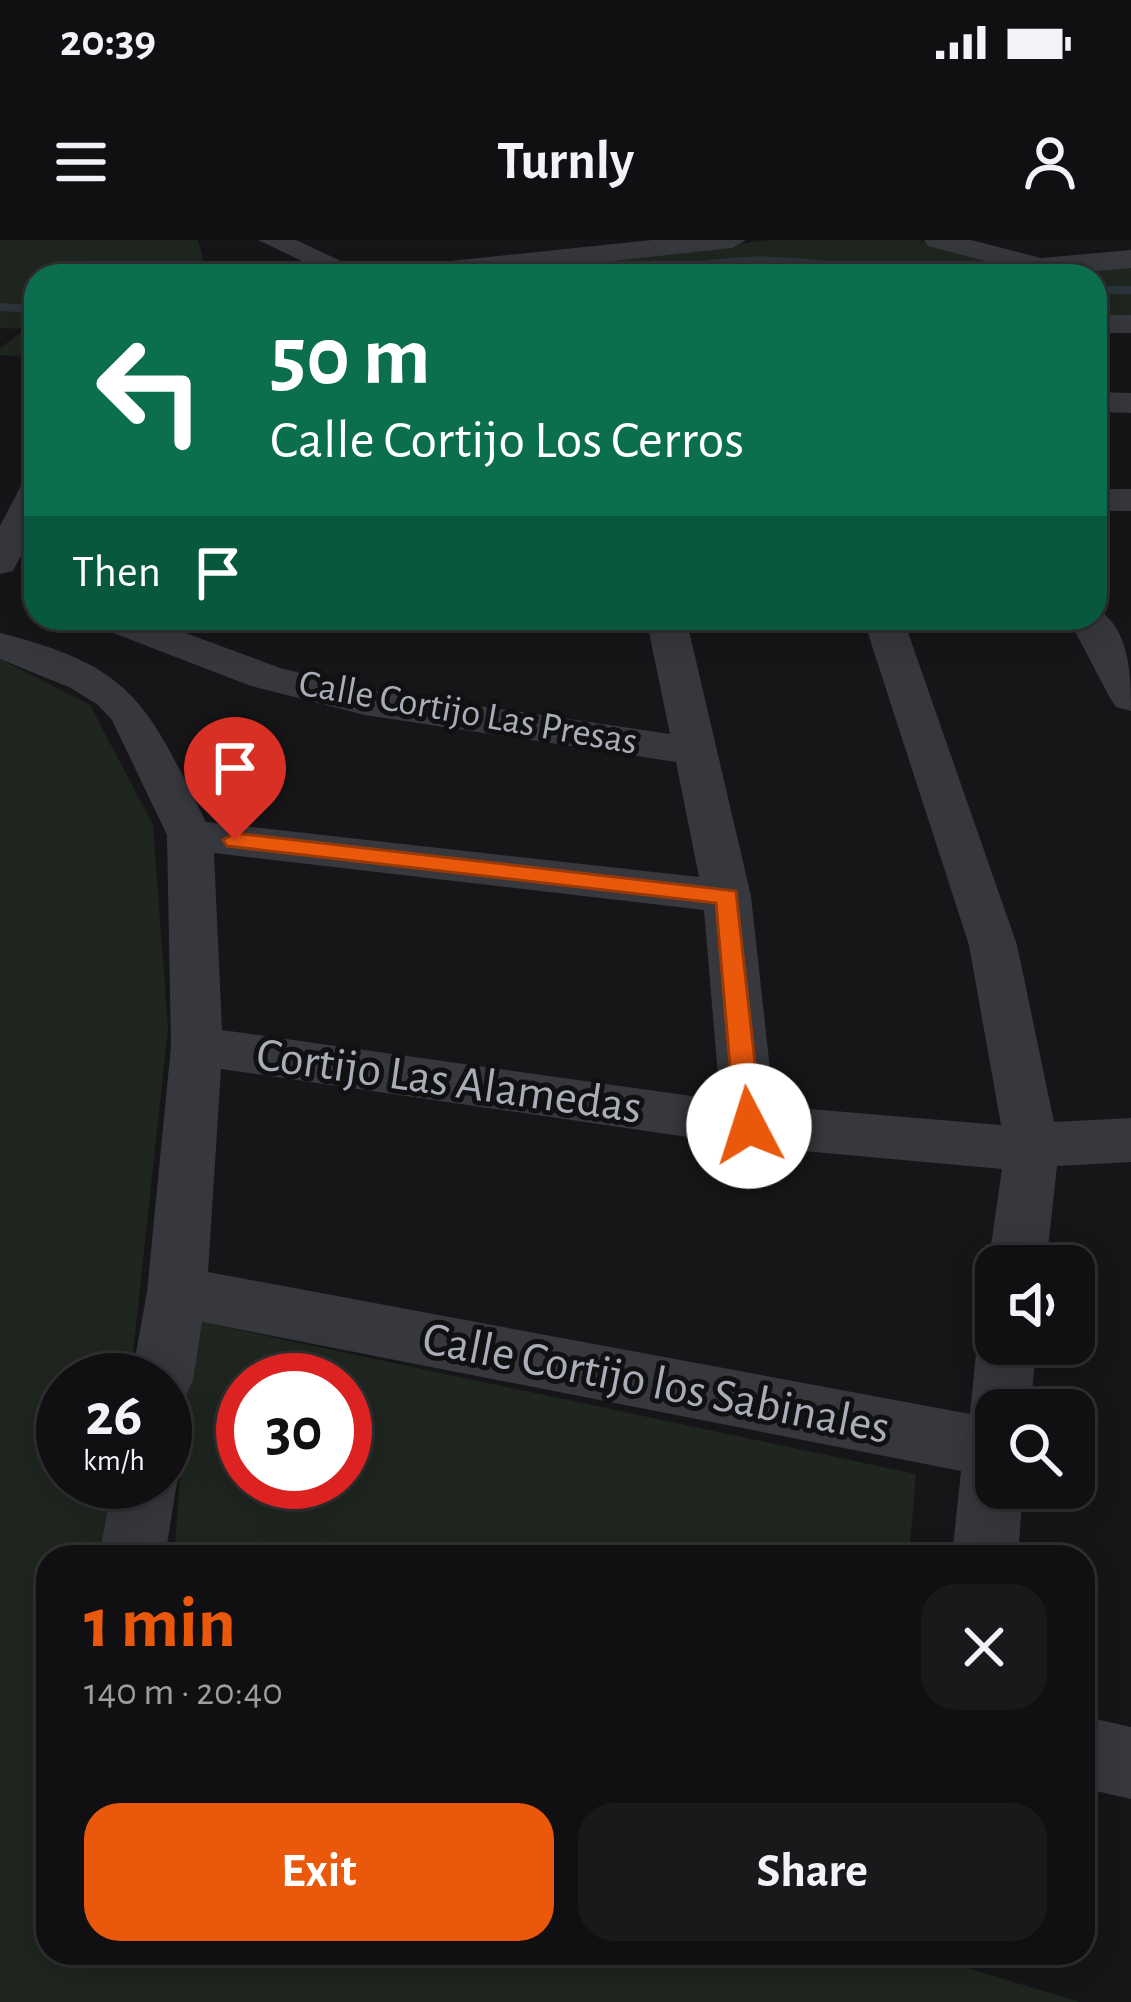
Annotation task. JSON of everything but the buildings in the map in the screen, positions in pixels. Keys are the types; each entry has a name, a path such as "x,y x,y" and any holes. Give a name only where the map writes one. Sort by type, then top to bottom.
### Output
{"street":[{"path":"272,240 329,264"},
{"path":"494,240 546,260"},
{"path":"508,264 728,240"},
{"path":"938,240 1030,264"},
{"path":"1075,264 1131,259"},
{"path":"0,562 24,514"},
{"name":"Calle Cortijo Las Presas","path":"141,630 266,676 365,702 694,752"},
{"path":"669,630 728,896 749,1126"},
{"path":"888,630 993,945 1032,1148 1020,1245"},
{"path":"1094,630 1131,698"},
{"path":"0,645 86,679 113,696 131,715 190,835 197,1046 177,1292 167,1353"},
{"path":"190,835 728,896"},
{"name":"Cortijo Las Alamedas","path":"197,1046 749,1126 1032,1148 1131,1140"},
{"name":"Calle Cortijo los Sabinales","path":"177,1292 975,1426"},
{"path":"134,1545 140,1509"},
{"path":"986,1545 989,1509"},
{"path":"1095,1755 1131,1763"}],"shaded area":[{"path":"0,240 198,240 205,264 24,264 24,329 0,328"},
{"path":"770,240 919,240 1001,264 563,264"},
{"path":"1131,262 1131,318 1107,318 1107,265"},
{"path":"24,330 24,357 0,355 0,348"},
{"path":"0,659 90,705 153,825 168,1029 133,1353 36,1353 36,1509 116,1509 112,1545 36,1545 36,1965 958,1965 1080,2002 0,2002"},
{"path":"192,1320 347,1353 216,1353 216,1509 372,1509 372,1358 916,1474 910,1545 175,1545 178,1509 192,1509"}],"waterway":[{"path":"713,264 812,264"},
{"path":"1107,290 1131,290"},
{"path":"0,307 24,308"}],"route":[{"path":"235,840 728,896 749,1126"}]}
